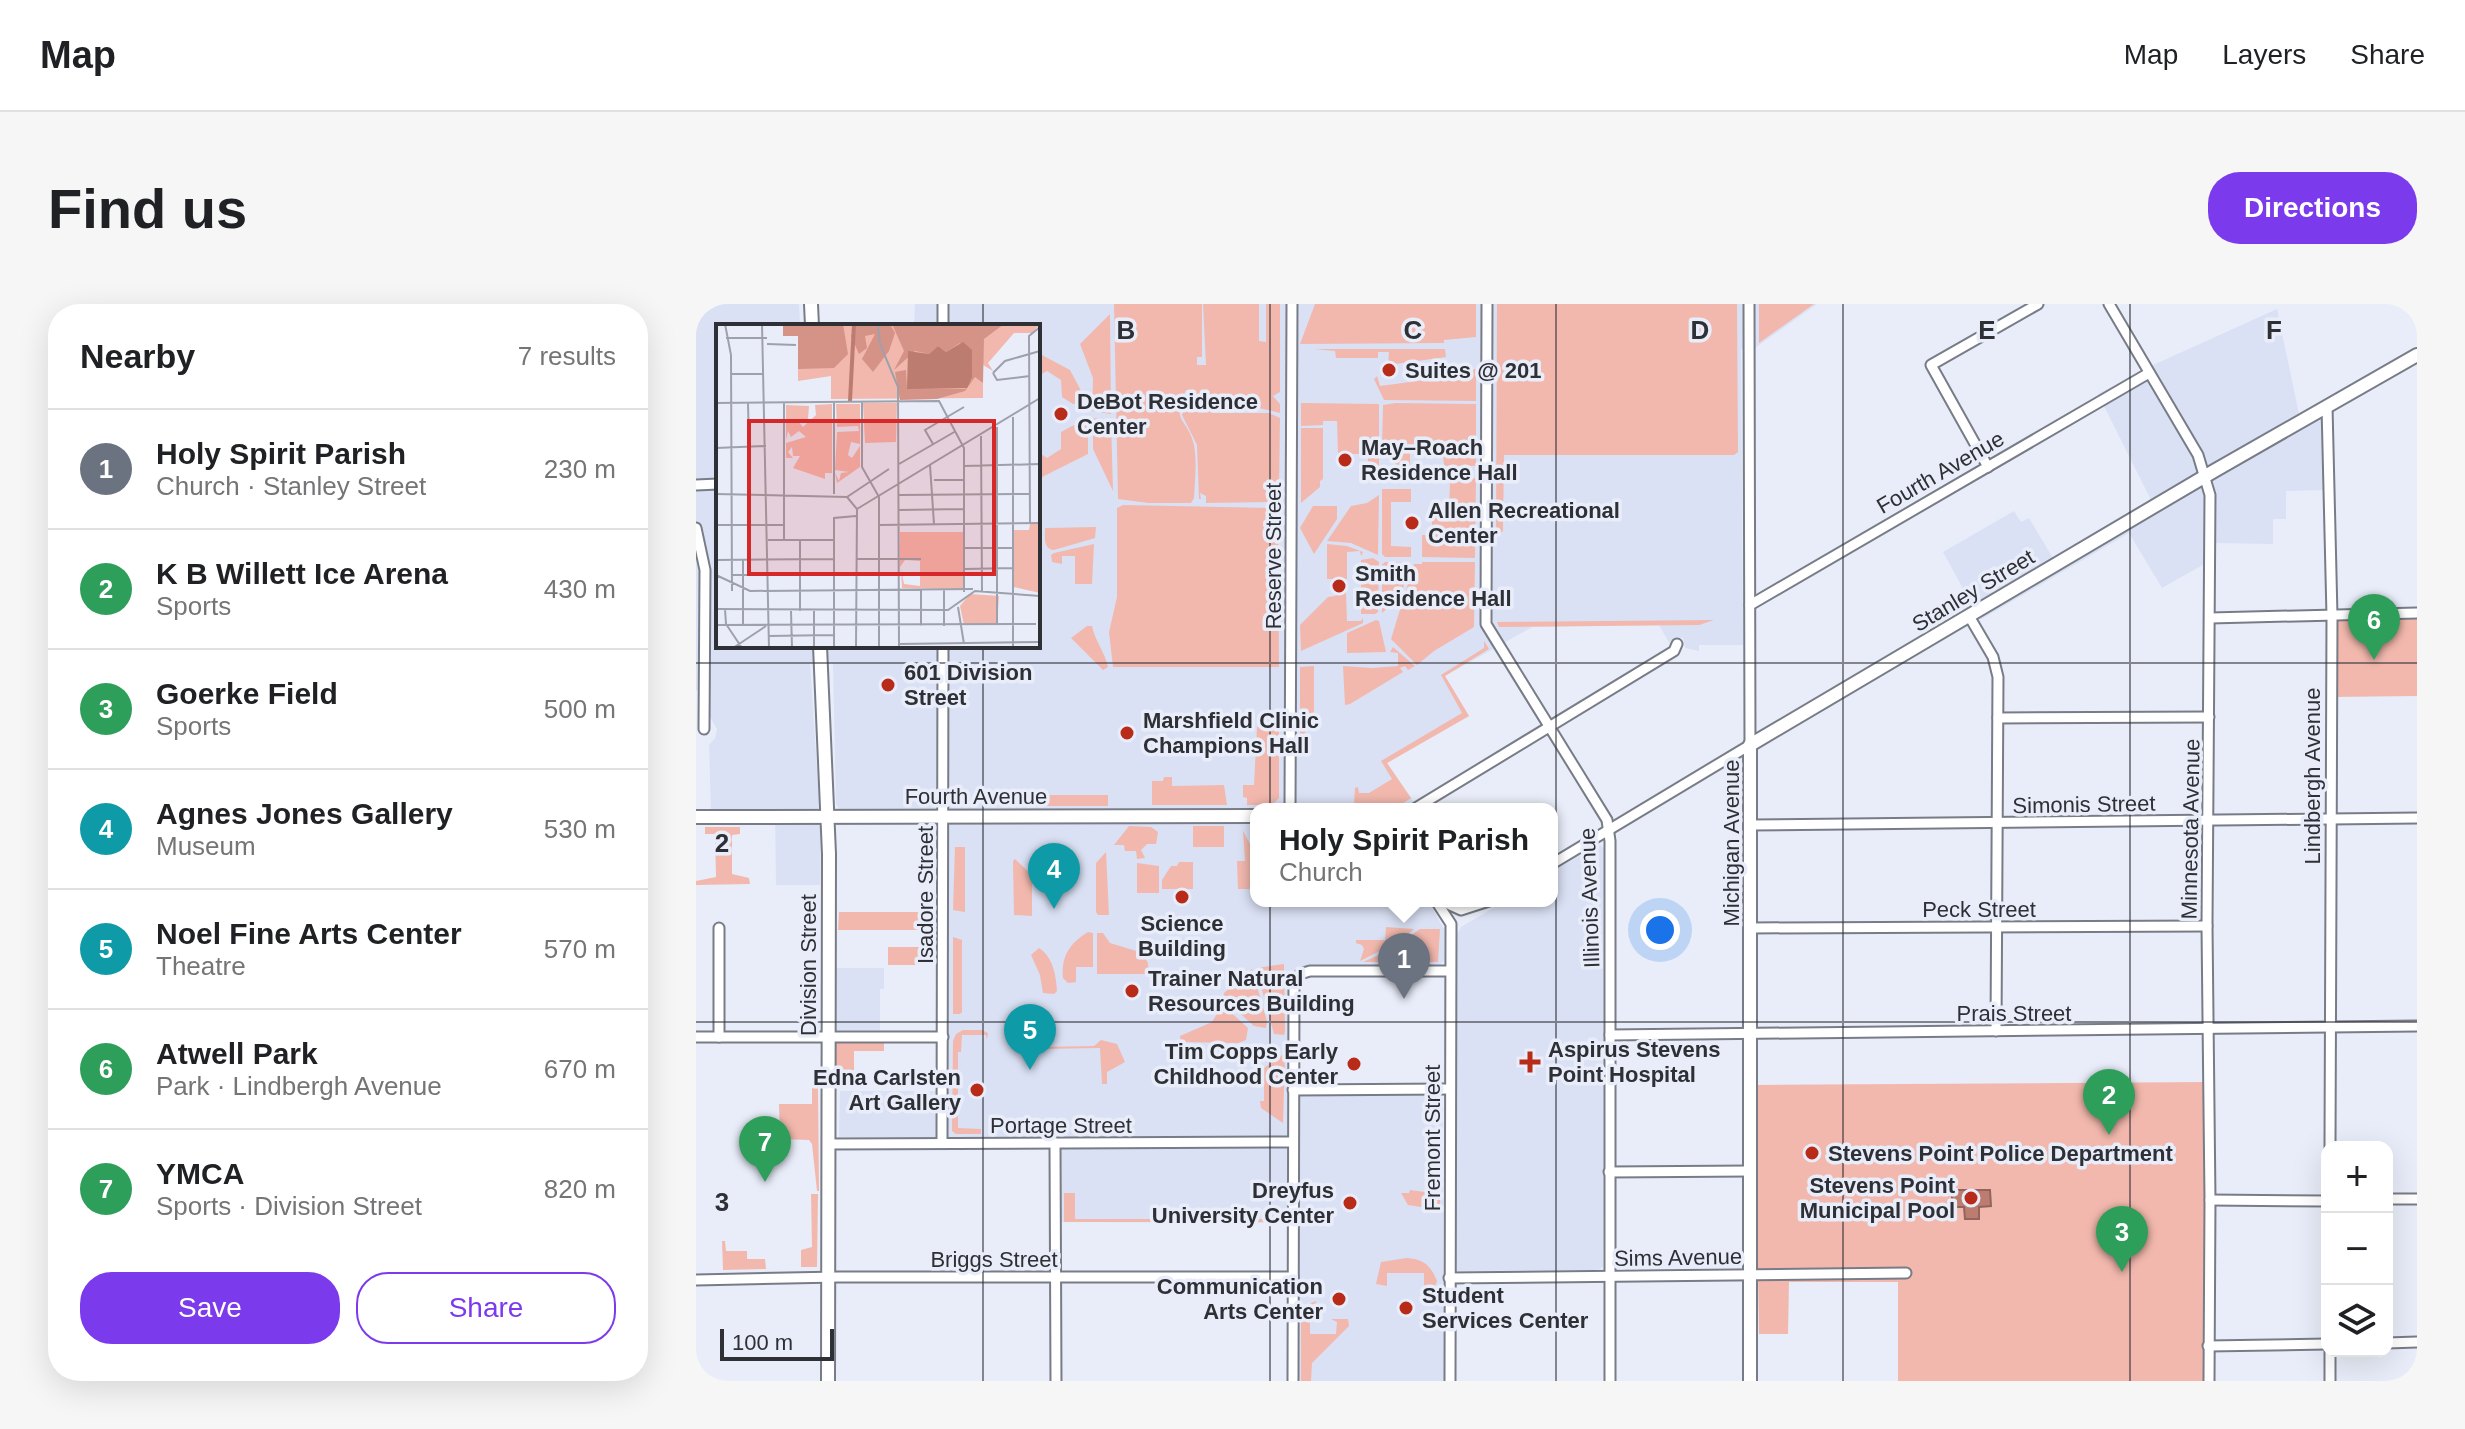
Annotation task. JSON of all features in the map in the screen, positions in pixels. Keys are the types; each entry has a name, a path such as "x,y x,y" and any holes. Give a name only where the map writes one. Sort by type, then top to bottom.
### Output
{"street":[{"path":"811,304 812,324"},
{"name":"Reserve Street","path":"1290,803 1292,304"},
{"name":"Illinois Avenue","path":"1487,304 1486,620 1491,633 1607,820 1609,830 1610,1381"},
{"name":"Michigan Avenue","path":"1749,304 1750,1381"},
{"path":"1988,467 1931,365 2038,304"},
{"name":"Minnesota Avenue","path":"2109,304 2198,455 2210,495 2207,926 2209,1381"},
{"name":"Stanley Street","path":"1558,860 2206,476 2417,355"},
{"name":"Fourth Avenue","path":"1750,605 2149,373"},
{"name":"Lindbergh Avenue","path":"2327,406 2332,616 2330,1141"},
{"path":"696,485 716,484"},
{"path":"696,528 705,570 704,729"},
{"path":"2210,618 2417,613"},
{"path":"1969,616 1996,667 1996,1031"},
{"path":"1424,803 1674,651 1677,644"},
{"name":"Division Street","path":"820,648 828,816 828,1381"},
{"name":"Isadore Street","path":"942,1143 943,648"},
{"path":"1998,718 2209,717"},
{"name":"Fourth Avenue","path":"696,817 1250,816"},
{"name":"Simonis Street","path":"1751,825 2417,818"},
{"path":"1441,907 1451,924 1479,907"},
{"name":"Fremont Street","path":"1450,1381 1451,924"},
{"name":"Peck Street","path":"1750,928 2207,926"},
{"path":"719,928 719,1037"},
{"path":"1293,1381 1293,988 1300,974 1310,971 1450,971"},
{"name":"Prais Street","path":"1610,1035 2417,1026"},
{"path":"696,1037 943,1037"},
{"path":"1293,1090 1450,1089"},
{"name":"Portage Street","path":"828,1144 1293,1142"},
{"path":"1055,1143 1056,1381"},
{"path":"1609,1172 1750,1171"},
{"path":"2393,1199 2417,1199"},
{"path":"2210,1200 2321,1201"},
{"name":"Sims Avenue","path":"1449,1278 1906,1273"},
{"name":"Briggs Street","path":"696,1280 1293,1277"},
{"path":"2393,1343 2417,1342"},
{"path":"2208,1346 2321,1344"},
{"path":"2330,1357 2330,1381"}],"shaded area":[{"path":"696,304 799,304 800,324 716,324 716,648 1040,648 1040,324 949,324 949,304 1817,304 1755,348 1741,349 1743,645 1699,645 1699,651 1685,648 1683,637 1671,646 1659,625 1532,627 1445,676 1469,716 1387,763 1413,801 1410,803 1250,803 1250,907 1431,907 1444,929 1444,961 1439,965 1304,966 1291,975 1288,991 1289,1096 1439,1094 1443,1097 1444,1381 1298,1381 1298,1223 1060,1222 1060,1137 839,1137 840,1091 949,1091 949,720 937,720 936,809 839,809 836,803 833,663 810,663 819,800 817,822 821,827 820,885 776,885 775,809 711,810 709,745 717,729 709,715 709,691 696,690"},
{"path":"915,304 937,304 937,324 914,324"},
{"path":"1114,304 1202,304 1202,357 1197,357 1197,365 1206,365 1203,304 1259,304 1259,341 1266,342 1266,304 1280,304 1280,392 1273,396 1280,404 1280,413 1259,408 1211,409 1211,413 1269,413 1280,418 1279,492 1272,492 1269,496 1276,502 1206,503 1206,496 1200,493 1199,499 1197,445 1182,415 1189,390 1186,390 1182,401 1180,415 1195,451 1194,498 1191,503 1118,499"},
{"path":"1315,304 1476,304 1476,337 1444,340 1444,343 1300,344"},
{"path":"1497,304 1737,304 1738,452 1734,455 1504,455 1503,531 1496,535"},
{"path":"1759,304 1814,304 1759,343"},
{"path":"2277,309 2299,414 2328,398 2329,490 2286,491 2286,519 2273,519 2273,544 2216,543 2215,558 2162,588 2129,533 1980,620 1943,552 2014,511 2021,522 2029,518 2053,558 2151,500 2098,394 2151,366"},
{"path":"1110,314 1111,414 1092,411 1093,378 1080,344"},
{"path":"1314,349 1445,349 1446,357 1388,365 1389,352 1378,352 1378,358 1336,358 1335,351"},
{"path":"1040,354 1070,370 1087,402 1073,404 1062,397 1061,380 1047,371 1040,375"},
{"path":"1470,369 1476,369 1476,401 1384,400 1374,379 1377,376 1380,386 1463,375 1464,378 1470,377"},
{"path":"1301,403 1379,404 1379,482 1362,472 1362,467 1368,466 1368,454 1338,454 1337,421 1301,426"},
{"path":"1476,404 1476,466 1444,466 1443,453 1410,452 1410,466 1397,466 1382,446 1383,405"},
{"path":"1093,418 1111,421 1113,491 1093,449"},
{"path":"1074,425 1088,426 1088,454 1040,478 1040,453 1047,458 1061,449 1061,432"},
{"path":"1301,428 1323,428 1323,479 1320,487 1301,503"},
{"path":"1456,478 1476,478 1475,558 1422,557 1422,535 1432,535 1432,511 1449,510 1450,482"},
{"path":"1382,489 1411,489 1411,502 1391,502 1391,546 1411,547 1411,557 1385,557 1382,554"},
{"path":"1379,495 1378,555 1351,543 1327,541 1351,506 1367,503"},
{"path":"1123,505 1278,508 1279,667 1113,667 1109,632 1117,597 1117,508"},
{"path":"1313,506 1337,506 1337,519 1314,554 1300,528"},
{"path":"1096,527 1095,538 1054,550 1046,545 1045,528"},
{"path":"1094,544 1092,584 1075,584 1075,556 1062,556 1062,564 1052,562 1051,555 1054,553"},
{"path":"1327,544 1347,546 1363,552 1361,556 1360,551 1347,552 1347,579 1327,579"},
{"path":"1373,558 1379,562 1378,612 1361,614 1361,560"},
{"path":"1385,562 1410,564 1401,595 1382,613 1382,565"},
{"path":"1475,562 1474,627 1417,665 1391,639 1414,564"},
{"path":"1346,592 1347,621 1361,621 1363,618 1363,623 1301,651 1300,625 1328,597"},
{"path":"2417,613 2417,696 2331,697 2332,616"},
{"path":"1714,620 1699,625 1499,627 1497,622"},
{"path":"1379,621 1386,652 1347,653 1347,633"},
{"path":"1087,626 1092,626 1107,662 1108,667 1103,670 1071,638"},
{"path":"1484,641 1489,649 1445,676 1469,716 1387,763 1411,798 1404,803 1354,803 1355,788 1358,787 1359,793 1369,793 1392,779 1381,761 1462,713 1441,675 1484,648"},
{"path":"1393,647 1415,666 1408,670 1405,666 1400,668 1403,672 1345,705 1343,666 1398,666 1398,653 1390,652"},
{"path":"1314,666 1314,714 1311,714 1304,737 1300,740 1300,667"},
{"path":"1257,727 1279,727 1279,798 1274,803 1247,805 1243,785 1254,785"},
{"path":"1164,777 1172,777 1172,786 1224,785 1227,805 1152,805 1152,781 1163,781"},
{"path":"1043,795 1108,795 1108,806 1043,806"},
{"path":"1129,826 1151,827 1158,832 1156,844 1147,844 1141,850 1145,858 1137,859 1136,851 1125,851 1124,845 1114,845"},
{"path":"1193,826 1224,826 1224,847 1193,847"},
{"path":"705,827 740,827 740,834 732,835 732,874 749,878 750,884 696,885 696,881 716,877 715,834 705,834"},
{"path":"1243,831 1250,844 1250,889 1238,889 1237,861 1245,861"},
{"name":"Aspirus Stevens Point Hospital","path":"1601,845 1605,850 1603,1267 1597,1270 1456,1271 1456,936 1461,927 1495,907 1558,907 1558,868"},
{"path":"955,847 965,847 965,912 953,910"},
{"path":"1106,852 1109,915 1098,915 1096,863"},
{"path":"1015,859 1032,875 1032,916 1014,915"},
{"path":"1179,862 1193,862 1193,889 1162,889 1162,880 1171,866 1177,866"},
{"path":"1137,863 1159,866 1159,893 1137,893"},
{"path":"839,912 932,912 932,930 838,930"},
{"path":"1386,927 1414,929 1396,943 1360,961 1364,949 1356,940 1385,940"},
{"path":"1420,929 1440,929 1438,962 1363,962 1392,949"},
{"path":"1088,932 1093,933 1093,967 1076,967 1076,982 1068,983 1063,978 1065,957 1076,941"},
{"path":"1097,933 1103,933 1110,943 1143,953 1149,974 1097,974"},
{"path":"953,937 962,940 960,1014 953,1014"},
{"path":"888,947 929,947 929,965 888,965"},
{"path":"1039,948 1048,956 1053,967 1057,991 1054,994 1043,993 1040,975 1031,955"},
{"path":"1284,964 1284,1035 1274,1034 1256,968"},
{"path":"836,968 884,968 884,989 880,989 880,1030 836,1030"},
{"path":"1252,969 1267,1021 1266,1028 1254,1026 1223,998 1224,993"},
{"path":"1224,1006 1248,1028 1246,1040 1238,1043 1181,1042 1180,1036 1212,1022"},
{"path":"963,1030 988,1033 987,1040 986,1035 962,1035 961,1052 958,1052 958,1128 981,1129 981,1134 956,1134 952,1131 953,1041 956,1034"},
{"path":"1101,1040 1117,1044 1125,1062 1107,1072 1107,1084 1102,1084 1100,1048 1040,1049 1094,1046"},
{"path":"836,1043 884,1043 884,1051 854,1051 854,1070 836,1071"},
{"path":"1282,1055 1285,1056 1283,1123 1261,1108 1260,1101 1264,1101 1264,1080 1260,1079 1260,1071"},
{"path":"2208,1082 2209,1381 1898,1381 1898,1282 1789,1282 1788,1334 1759,1334 1755,1085"},
{"path":"818,1085 817,1191 812,1144 809,1140 780,1139 779,1104 812,1104 812,1088"},
{"path":"1440,1184 1440,1210 1408,1205 1401,1193 1409,1193 1410,1190 1425,1192 1429,1185"},
{"name":"Stevens Point Municipal Pool","path":"1952,1190 1990,1190 1991,1206 1979,1207 1979,1219 1965,1219 1964,1207 1952,1207"},
{"path":"1064,1193 1075,1193 1075,1219 1274,1219 1276,1214 1284,1213 1284,1222 1064,1222"},
{"path":"811,1194 818,1194 817,1267 801,1267 801,1250 812,1247"},
{"path":"722,1241 725,1241 726,1251 747,1251 747,1259 765,1259 766,1269 723,1270"},
{"path":"1407,1258 1429,1267 1437,1281 1434,1289 1424,1290 1424,1273 1387,1273 1387,1286 1376,1284 1381,1262"},
{"path":"1316,1301 1317,1321 1310,1322 1310,1334 1336,1334 1337,1322 1331,1319 1348,1319 1349,1326 1312,1363 1311,1381 1301,1381 1301,1314"}],"place":[{"name":"Suites @ 201","path":"1389,370"},
{"name":"DeBot Residence Center","path":"1061,414"},
{"name":"May–Roach Residence Hall","path":"1345,460"},
{"name":"Allen Recreational Center","path":"1412,523"},
{"name":"Smith Residence Hall","path":"1339,586"},
{"name":"Atwell Park","path":"2374,660"},
{"name":"601 Division Street","path":"888,685"},
{"name":"Marshfield Clinic Champions Hall","path":"1127,733"},
{"name":"Science Building","path":"1182,897"},
{"name":"Agnes Jones Gallery","path":"1054,909"},
{"name":"Trainer Natural Resources Building","path":"1132,991"},
{"name":"Holy Spirit Parish","path":"1404,999"},
{"name":"Aspirus Stevens Point Hospital","path":"1530,1062"},
{"name":"Tim Copps Early Childhood Center","path":"1354,1064"},
{"name":"Noel Fine Arts Center","path":"1030,1070"},
{"name":"Edna Carlsten Art Gallery","path":"977,1090"},
{"name":"K B Willett Ice Arena","path":"2109,1135"},
{"name":"Stevens Point Police Department","path":"1812,1153"},
{"name":"YMCA","path":"765,1182"},
{"name":"Stevens Point Municipal Pool","path":"1971,1198"},
{"name":"Dreyfus University Center","path":"1350,1203"},
{"name":"Goerke Field","path":"2122,1272"},
{"name":"Communication Arts Center","path":"1339,1299"},
{"name":"Student Services Center","path":"1406,1308"}]}
